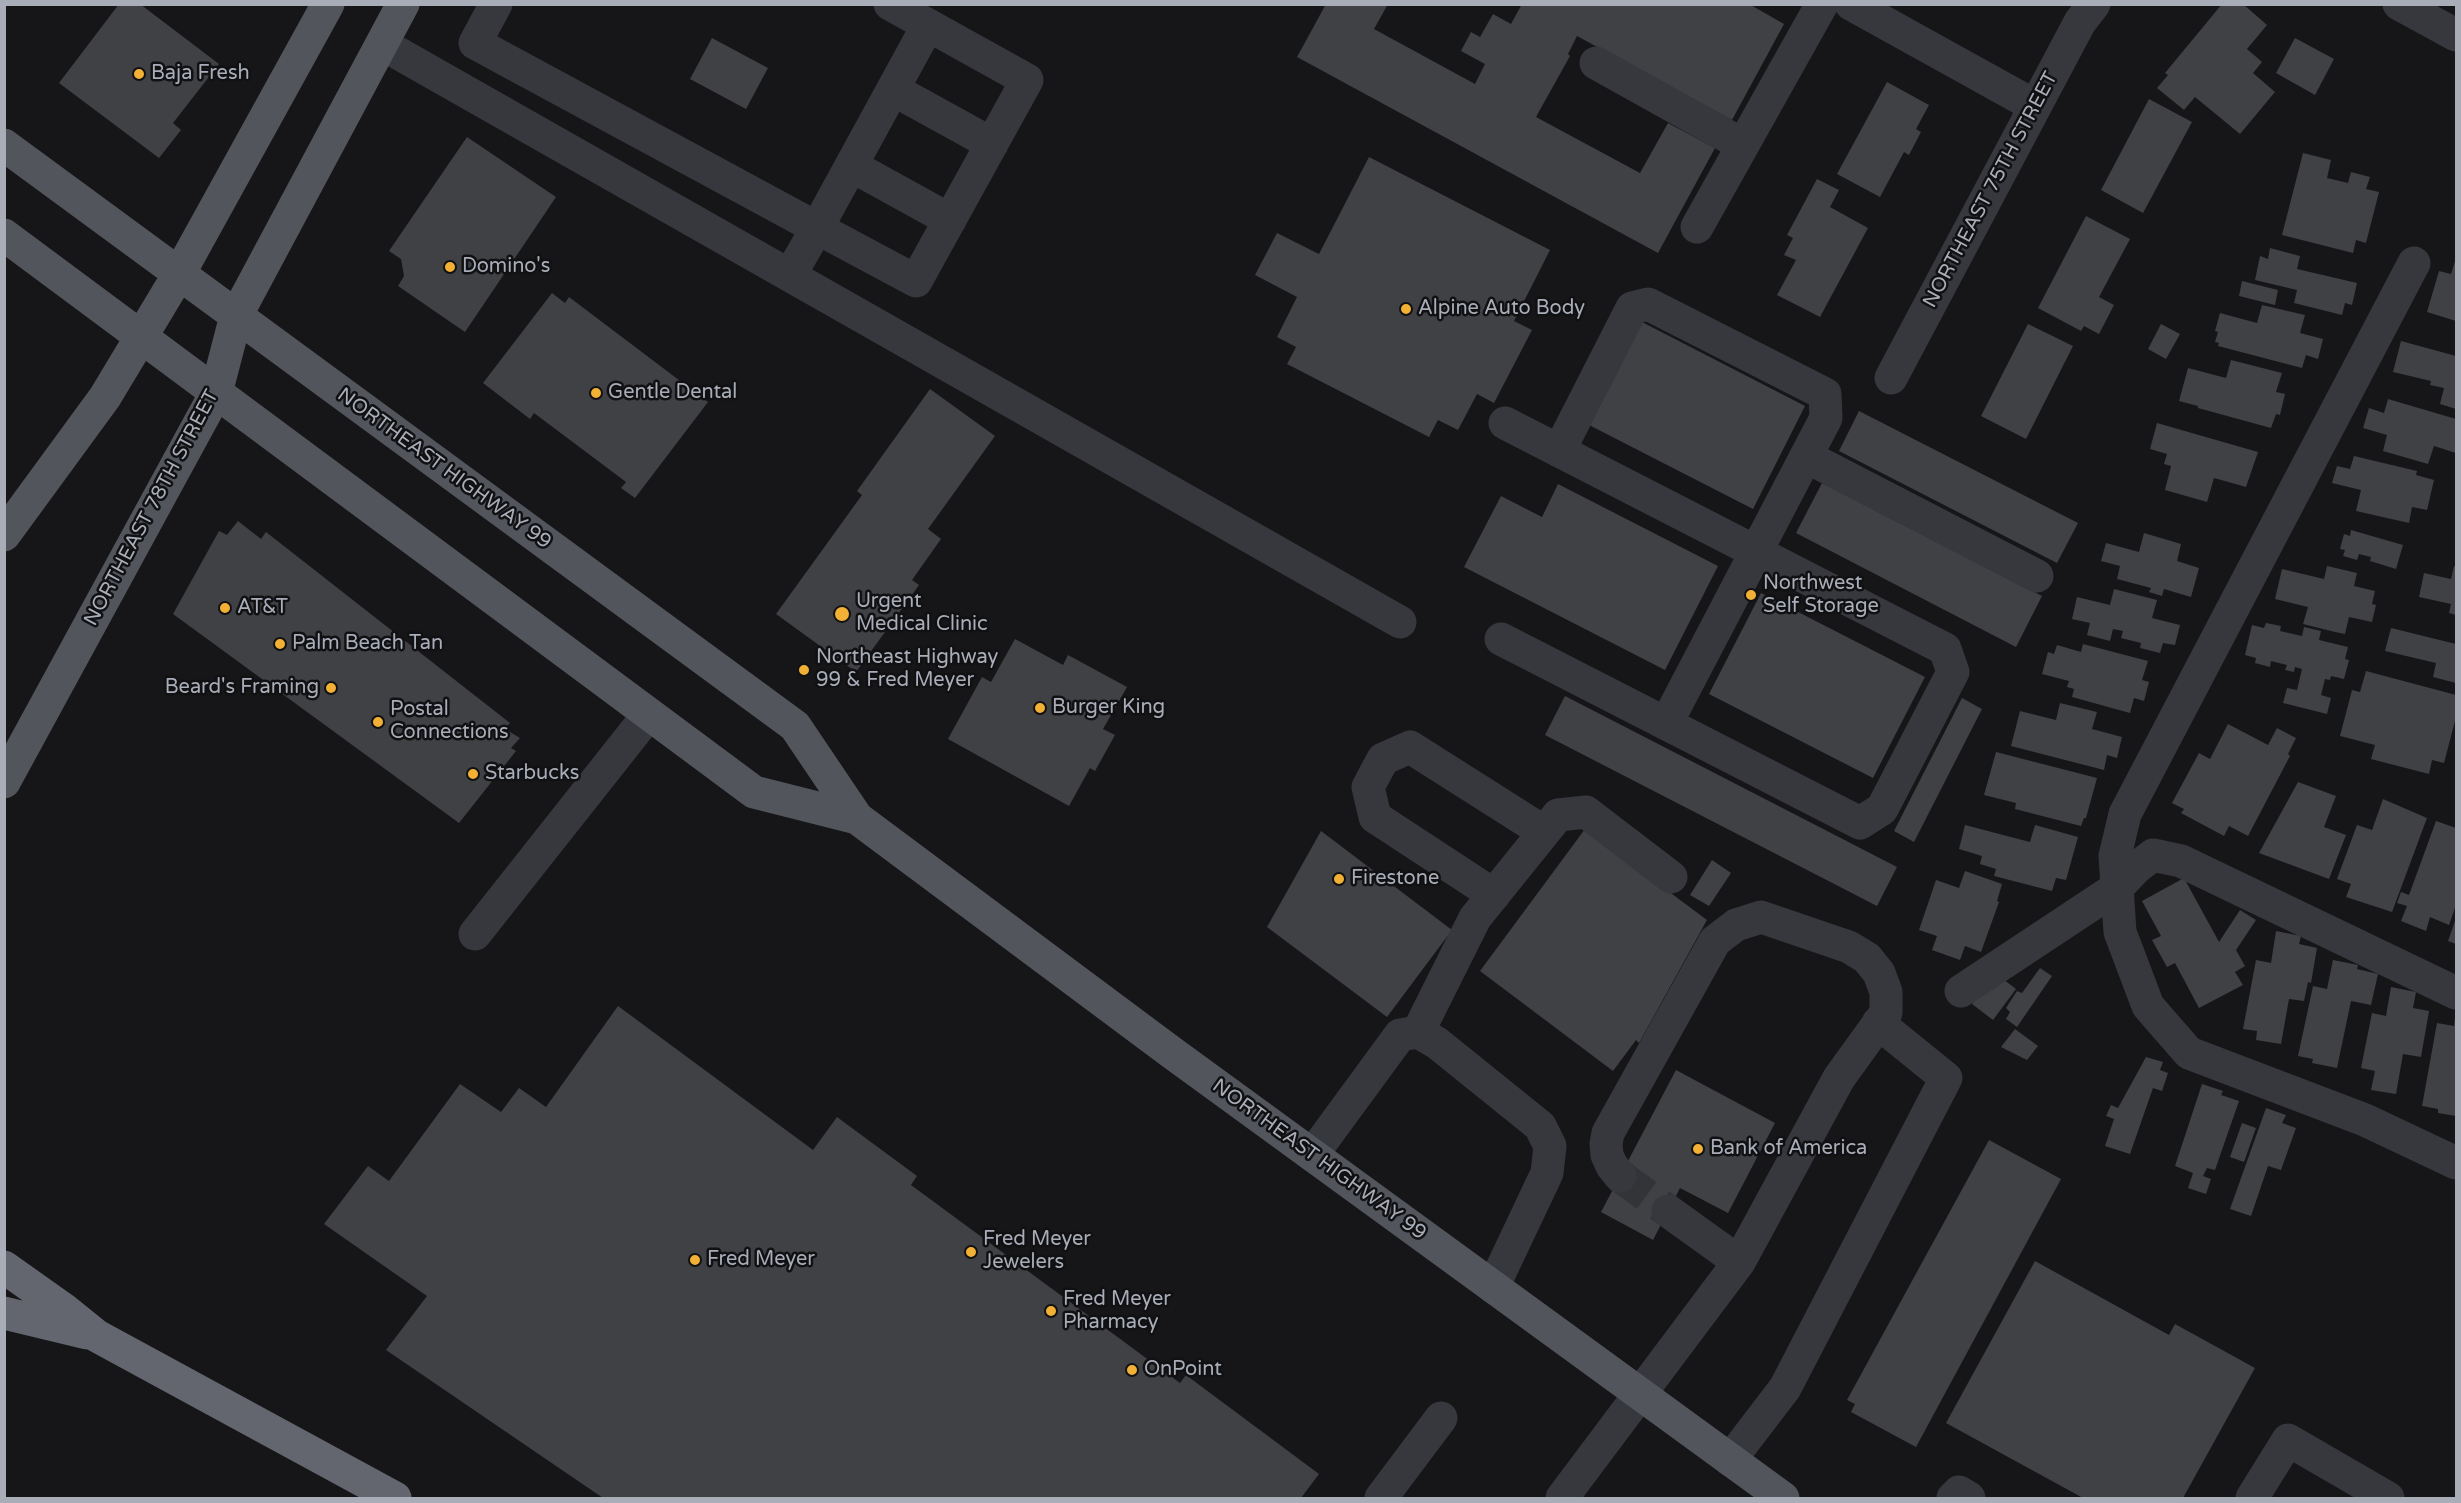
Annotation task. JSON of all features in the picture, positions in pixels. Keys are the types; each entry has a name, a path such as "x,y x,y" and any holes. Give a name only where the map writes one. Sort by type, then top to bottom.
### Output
{"highway":[{"path":"4,1267 97,1336 394,1498"},
{"path":"4,1312 97,1336"}],"main road":[{"path":"4,535 105,397 179,274 328,4"},
{"name":"NORTHEAST 78TH STREET","path":"4,782 216,393 236,316 403,4"},
{"name":"NORTHEAST HIGHWAY 99","path":"4,145 795,726 857,818 1312,1155 1783,1498"},
{"name":"NORTHEAST HIGHWAY 99","path":"4,235 754,792 857,818"}],"street":[{"path":"496,4 475,43 916,281 1027,80 890,4"},
{"path":"1696,227 1822,4"},
{"path":"1851,4 2035,106"},
{"name":"NORTHEAST 75TH STREET","path":"1891,378 2080,22 2094,4"},
{"path":"2399,4 2457,35"},
{"path":"789,275 852,166 928,25"},
{"path":"382,44 1400,622"},
{"path":"1596,63 1743,145"},
{"path":"894,90 992,144"},
{"path":"852,166 950,220"},
{"path":"2414,263 2125,814 2115,856 2120,932 2148,1006 2189,1053 2365,1120 2457,1163"},
{"path":"1559,451 1632,308 1648,304 1825,394 1826,418 1666,724"},
{"path":"1500,639 1860,823 1882,809 1953,672 1945,649 1505,423"},
{"path":"1806,457 2037,576"},
{"path":"475,934 649,714"},
{"path":"1494,895 1375,817 1368,787 1383,759 1410,747 1544,832"},
{"path":"1418,1032 1475,918 1558,815 1586,812 1671,877"},
{"path":"1961,991 2118,887 2136,867 2153,855 2181,861 2457,993"},
{"path":"1562,1498 1739,1262 1839,1078 1886,1013 1886,992 1879,973 1867,958 1849,947 1761,918 1736,925 1715,941 1608,1133 1607,1155 1620,1176"},
{"path":"1730,1460 1785,1388 1946,1078 1878,1023"},
{"path":"1312,1155 1400,1035 1418,1032 1437,1043 1540,1126 1550,1146 1547,1173 1493,1287"},
{"path":"1668,1211 1739,1262"},
{"path":"1384,1495 1441,1418"},
{"path":"2252,1498 2288,1440 2388,1498"},
{"path":"1953,1498 1959,1492 1969,1498"}],"building":[{"name":"Baja Fresh","path":"119,4 140,4 219,64 173,123 181,130 159,158 59,83"},
{"path":"1326,4 1388,4 1374,29 1475,84 1485,64 1461,51 1471,32 1480,37 1493,14 1511,24 1522,4 1749,4 1784,24 1732,120 1577,36 1568,54 1570,56 1536,117 1640,173 1668,123 1715,148 1658,253 1297,57"},
{"path":"2222,4 2243,4 2267,25 2247,49 2262,62 2253,73 2275,92 2240,134 2195,97 2184,110 2157,88 2168,75 2165,73"},
{"path":"712,38 768,68 746,109 690,79"},
{"path":"2295,38 2334,59 2315,95 2276,73"},
{"path":"1887,82 1929,105 1916,129 1921,132 1909,155 1904,152 1880,197 1837,174"},
{"path":"2149,99 2192,122 2143,213 2101,190"},
{"path":"467,137 556,197 465,332 398,286 404,276 401,259 389,251"},
{"path":"2303,153 2331,160 2327,178 2348,183 2351,172 2370,177 2366,189 2379,192 2366,243 2356,240 2353,253 2282,235"},
{"name":"Alpine Auto Body","path":"1369,157 1550,250 1514,321 1532,330 1494,403 1477,394 1458,430 1438,420 1429,437 1287,364 1296,347 1277,337 1297,297 1255,275 1277,233 1319,254"},
{"path":"1817,179 1839,190 1830,207 1868,228 1820,317 1777,295 1796,260 1784,255 1793,238 1787,235"},
{"path":"2086,216 2130,239 2099,297 2114,305 2099,334 2084,326 2081,331 2038,308"},
{"path":"2270,248 2300,256 2297,269 2357,283 2352,305 2345,303 2342,315 2294,303 2297,290 2255,280 2260,256 2268,259"},
{"path":"2456,258 2456,321 2427,312 2439,271 2451,274"},
{"path":"2242,281 2278,290 2275,305 2239,296"},
{"name":"Gentle Dental","path":"552,293 565,303 569,297 708,402 635,498 621,488 626,482 534,413 530,419 483,383"},
{"path":"2262,305 2305,315 2300,333 2323,339 2318,359 2306,355 2302,368 2218,346 2219,343 2215,342 2218,332 2215,331 2220,313 2257,323"},
{"path":"1642,322 1805,406 1753,509 1589,425"},
{"path":"2028,324 2073,346 2026,439 1981,416"},
{"path":"2161,324 2180,334 2166,359 2148,349"},
{"path":"2401,341 2456,356 2456,409 2440,404 2444,388 2430,385 2431,381 2393,372"},
{"path":"2231,360 2282,373 2276,392 2285,394 2280,415 2276,414 2271,428 2179,401 2188,368 2226,378"},
{"path":"930,389 995,436 928,529 941,539 912,580 919,585 856,672 776,614 862,495 857,491"},
{"path":"2388,399 2456,419 2456,453 2434,446 2428,464 2383,451 2387,435 2363,428 2369,408 2384,413"},
{"path":"1859,411 2078,523 2057,563 1839,451"},
{"path":"2157,423 2258,452 2246,487 2214,478 2207,502 2165,490 2171,466 2164,464 2167,454 2150,449"},
{"path":"2354,456 2417,471 2416,475 2434,480 2427,510 2412,507 2409,523 2356,511 2361,490 2332,483 2337,466 2350,469"},
{"path":"1822,483 2042,596 2016,647 1796,533"},
{"path":"1558,484 1718,566 1665,670 1464,567 1501,496 1542,517"},
{"path":"238,521 261,539 266,532 510,723 505,729 520,738 511,748 516,751 459,823 173,614 219,531 227,535"},
{"path":"2351,530 2403,545 2396,569 2370,561 2371,557 2359,554 2357,560 2343,556 2345,550 2340,549 2344,534 2350,536"},
{"path":"2144,533 2181,544 2177,561 2199,568 2191,597 2164,589 2162,596 2149,592 2151,588 2117,579 2120,566 2101,561 2106,543 2139,552"},
{"path":"2327,566 2357,573 2354,586 2375,591 2372,604 2376,605 2372,622 2349,617 2345,634 2335,632 2303,624 2308,607 2275,599 2282,569 2324,579"},
{"path":"2454,566 2456,567 2456,615 2449,613 2451,604 2419,597 2424,573 2451,579"},
{"path":"2114,589 2157,600 2152,618 2180,625 2175,645 2163,643 2160,653 2140,648 2141,643 2121,638 2123,631 2113,629 2110,641 2087,635 2090,623 2072,619 2077,597 2110,605"},
{"path":"1761,593 1925,677 1873,778 1709,694"},
{"path":"2266,623 2281,626 2280,631 2302,636 2304,627 2321,631 2319,640 2348,647 2345,659 2349,660 2344,679 2331,676 2330,680 2325,679 2321,695 2331,698 2327,714 2283,703 2287,688 2297,690 2302,669 2295,667 2294,672 2285,670 2287,665 2271,661 2270,667 2255,663 2256,658 2245,655 2252,625 2264,628"},
{"path":"2391,628 2456,644 2456,683 2433,677 2436,663 2385,651"},
{"name":"Burger King","path":"1015,639 1063,665 1068,655 1127,687 1103,729 1115,735 1095,771 1090,768 1069,806 948,739 982,677 991,682"},
{"path":"2083,644 2148,661 2142,680 2149,682 2144,701 2134,698 2130,713 2072,697 2074,689 2067,687 2069,681 2042,674 2048,652 2054,654 2057,645 2081,652"},
{"path":"2366,671 2456,695 2456,717 2444,763 2432,760 2429,774 2371,759 2375,745 2340,736 2352,690 2360,692"},
{"path":"1565,696 1897,867 1877,906 1545,735"},
{"path":"1962,698 1982,709 1914,842 1894,831"},
{"path":"2060,703 2097,712 2092,729 2122,737 2117,758 2107,755 2104,770 2011,746 2020,711 2056,720"},
{"path":"2228,724 2268,745 2277,728 2296,738 2288,754 2290,756 2248,836 2229,826 2224,836 2181,813 2184,809 2172,803 2199,753 2210,759"},
{"path":"1996,752 2097,778 2086,818 2081,826 2015,809 2016,803 1984,795"},
{"path":"2298,782 2336,796 2324,827 2346,835 2329,879 2259,853"},
{"path":"2383,799 2427,818 2392,912 2346,897 2351,884 2337,879 2357,825 2372,830"},
{"path":"2436,821 2456,828 2456,905 2449,925 2430,917 2426,931 2401,921 2407,906 2397,903 2401,892 2409,895"},
{"path":"1965,825 2030,842 2035,825 2078,837 2066,880 2056,878 2052,891 1994,876 1996,869 1980,864 1982,856 1959,849"},
{"path":"1585,829 1707,920 1639,1043 1636,1040 1613,1071 1480,971"},
{"name":"Firestone","path":"1321,831 1452,930 1387,1017 1267,927"},
{"path":"1712,860 1731,873 1709,906 1690,895"},
{"path":"1965,871 2002,884 1997,901 1999,902 1981,952 1965,946 1960,960 1932,950 1937,936 1919,930 1936,880 1959,888"},
{"path":"2184,878 2219,942 2240,910 2256,920 2236,950 2245,966 2235,972 2243,985 2199,1008 2175,963 2167,967 2152,940 2161,936 2142,901"},
{"path":"2456,918 2456,944 2448,941"},
{"path":"2276,931 2301,936 2299,944 2317,948 2311,983 2308,982 2304,1001 2289,999 2281,1044 2256,1040 2257,1031 2243,1029 2256,960 2271,963"},
{"path":"2333,960 2358,965 2357,969 2378,974 2371,1005 2351,1001 2337,1068 2312,1063 2313,1059 2298,1056 2313,986 2327,989"},
{"path":"2040,968 2052,976 2017,1027 2006,1019 2010,1012 2006,1008 2017,991 2022,993"},
{"path":"1995,973 2016,989 1993,1020 1972,1004"},
{"path":"2391,987 2416,992 2413,1008 2429,1011 2421,1057 2403,1054 2396,1094 2371,1090 2375,1071 2361,1068 2372,1013 2386,1016"},
{"name":"Fred Meyer","path":"618,1006 813,1150 837,1117 917,1176 911,1185 1180,1383 1186,1375 1319,1474 1301,1498 603,1498 386,1350 427,1296 324,1224 368,1166 389,1181 460,1084 501,1112 519,1088 546,1107"},
{"path":"2455,1017 2456,1116 2438,1113 2438,1109 2422,1106 2437,1023 2454,1026"},
{"path":"2015,1029 2038,1046 2027,1060 2001,1047"},
{"path":"2146,1057 2163,1062 2160,1070 2168,1073 2162,1091 2153,1088 2130,1154 2105,1146 2114,1119 2106,1116 2111,1105 2118,1108"},
{"name":"Bank of America","path":"1676,1070 1775,1123 1728,1213 1680,1188 1653,1240 1601,1212"},
{"path":"2202,1084 2223,1091 2221,1095 2239,1101 2215,1170 2207,1168 2203,1176 2211,1179 2206,1194 2188,1188 2193,1173 2175,1166"},
{"path":"2266,1108 2286,1115 2282,1123 2296,1128 2281,1170 2268,1166 2251,1216 2230,1209"},
{"path":"2242,1123 2256,1128 2244,1162 2230,1157"},
{"path":"1989,1140 2061,1179 1916,1447 1851,1412 1855,1404 1847,1400"},
{"path":"2035,1261 2169,1335 2175,1324 2255,1368 2183,1498 2083,1498 1946,1423"}],"tunnel":[{"path":"1620,1176 1668,1211"}],"place":[{"name":"Baja Fresh","path":"139,74"},
{"name":"Domino's","path":"450,267"},
{"name":"Alpine Auto Body","path":"1406,309"},
{"name":"Gentle Dental","path":"596,393"},
{"name":"Northwest Self Storage","path":"1751,595"},
{"name":"AT&T","path":"225,608"},
{"name":"Urgent Medical Clinic","path":"842,614"},
{"name":"Palm Beach Tan","path":"280,644"},
{"name":"Northeast Highway 99 & Fred Meyer","path":"804,670"},
{"name":"Beard's Framing","path":"331,688"},
{"name":"Burger King","path":"1040,708"},
{"name":"Postal Connections","path":"378,722"},
{"name":"Starbucks","path":"473,774"},
{"name":"Firestone","path":"1339,879"},
{"name":"Bank of America","path":"1698,1149"},
{"name":"Fred Meyer Jewelers","path":"971,1252"},
{"name":"Fred Meyer","path":"695,1260"},
{"name":"Fred Meyer Pharmacy","path":"1051,1311"},
{"name":"OnPoint","path":"1132,1370"}]}
